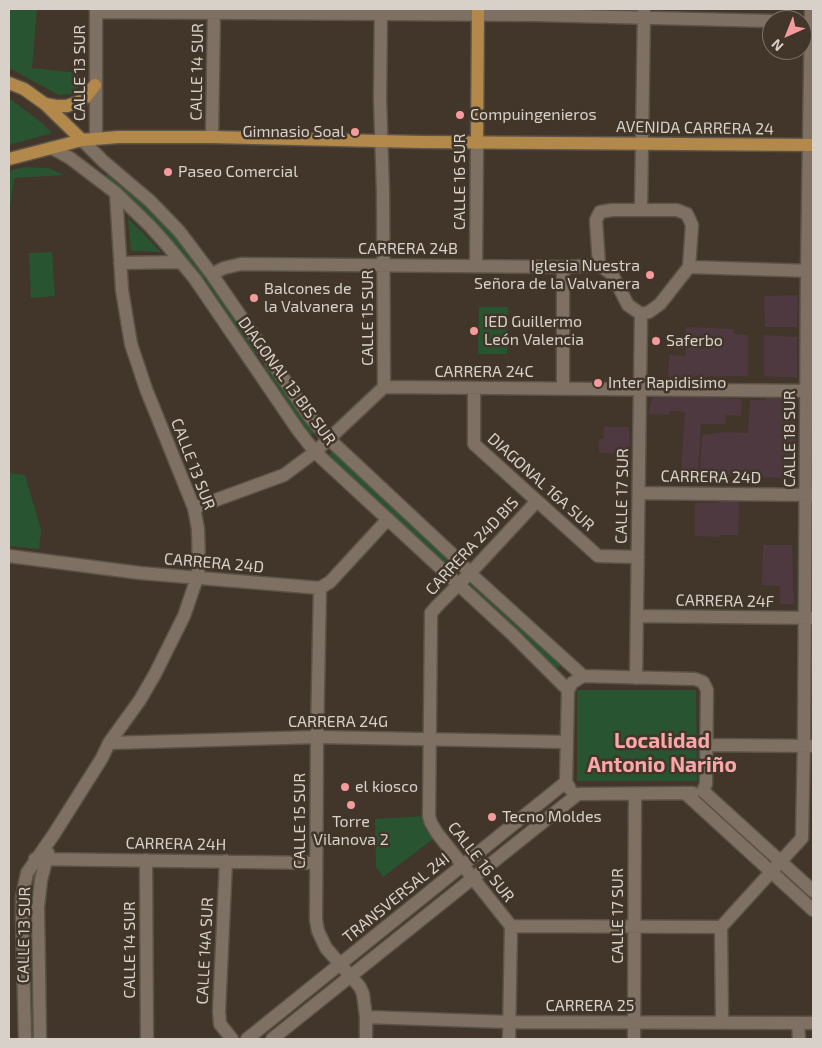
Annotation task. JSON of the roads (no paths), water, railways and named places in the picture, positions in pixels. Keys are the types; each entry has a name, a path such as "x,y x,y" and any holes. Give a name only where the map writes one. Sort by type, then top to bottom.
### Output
{"main road":[{"name":"CALLE 16 SUR","path":"477,143 478,12"},
{"path":"9,83 24,89 45,104 82,140"},
{"path":"45,104 67,106 78,102 85,98 95,85"},
{"name":"AVENIDA CARRERA 24","path":"9,159 96,138 212,137 382,142 811,145"}],"street":[{"path":"96,10 644,13 762,19"},
{"name":"CALLE 13 SUR","path":"96,10 96,138"},
{"name":"CALLE 14 SUR","path":"212,137 214,11"},
{"name":"CALLE 15 SUR","path":"381,11 384,387"},
{"path":"641,210 644,13"},
{"name":"CALLE 18 SUR","path":"721,927 781,862 808,839 811,145 810,60"},
{"name":"DIAGONAL 13 BIS SUR","path":"82,140 164,215 212,274 310,416 329,439 470,573 583,676"},
{"name":"CALLE 16 SUR","path":"476,266 477,143"},
{"name":"DIAGONAL 13 BIS SUR","path":"52,148 70,158 116,193 150,226 181,262 315,452 512,634 568,690"},
{"name":"CALLE 13 SUR","path":"25,1039 22,897 27,873 41,859 54,834 102,758 109,743 140,700 155,674 184,616 197,578 199,544 194,508 146,389 136,361 127,323 120,263 116,193"},
{"path":"641,210 677,210 687,214 692,225 688,267 660,304 649,312 641,314 632,310 612,274 599,265 596,220 600,212 641,210"},
{"path":"120,263 181,262"},
{"name":"CARRERA 24B","path":"212,274 224,268 241,264 564,267 599,265"},
{"path":"563,388 564,267"},
{"path":"688,267 810,271"},
{"name":"CALLE 17 SUR","path":"636,678 641,314"},
{"path":"254,365 268,354"},
{"path":"194,508 284,475 315,452 384,387"},
{"name":"CARRERA 24C","path":"384,387 810,391"},
{"name":"DIAGONAL 16A SUR","path":"474,389 474,444 598,556 638,557"},
{"name":"CARRERA 24D","path":"639,493 810,495"},
{"name":"CARRERA 24D BIS","path":"431,613 537,501"},
{"path":"320,588 330,582 388,520"},
{"name":"CARRERA 24D","path":"9,556 140,573 320,588"},
{"name":"CALLE 15 SUR","path":"320,588 316,920 318,931 326,948 360,987 363,994 366,1016 366,1039"},
{"name":"CALLE 16 SUR","path":"431,613 429,816 437,833 511,926 509,1039"},
{"name":"CARRERA 24F","path":"637,616 809,618"},
{"path":"583,676 636,678 695,680 703,682 707,690 707,745 706,784 703,791 697,793 578,794 570,789 566,782 566,742 568,690 572,683 583,676"},
{"name":"CARRERA 24G","path":"109,743 317,737 566,742"},
{"path":"707,745 809,746"},
{"name":"TRANSVERSAL 24I","path":"247,1039 566,782"},
{"path":"703,791 813,891"},
{"path":"685,793 813,910"},
{"name":"TRANSVERSAL 24I","path":"272,1039 578,794"},
{"name":"CALLE 17 SUR","path":"634,1039 635,794"},
{"name":"CALLE 13 SUR","path":"40,1039 38,907 41,859"},
{"name":"CARRERA 24H","path":"41,859 316,863"},
{"name":"CALLE 14 SUR","path":"146,860 147,1039"},
{"name":"CALLE 14A SUR","path":"226,861 219,1011 220,1024 232,1039"},
{"path":"511,926 721,927 722,1022"},
{"name":"CARRERA 25","path":"366,1016 509,1022 813,1023"},
{"path":"798,1023 798,1039"}],"place":[{"name":"Compuingenieros","path":"460,115"},
{"name":"Gimnasio Soal","path":"355,132"},
{"name":"Paseo Comercial","path":"168,172"},
{"name":"Iglesia Nuestra Señora de la Valvanera","path":"650,275"},
{"name":"Balcones de la Valvanera","path":"254,298"},
{"name":"IED Guillermo León Valencia","path":"474,331"},
{"name":"Saferbo","path":"656,341"},
{"name":"Inter Rapidisimo","path":"598,383"},
{"name":"el kiosco","path":"345,787"},
{"name":"Torre Vilanova 2","path":"351,805"},
{"name":"Tecno Moldes","path":"492,817"}],"district":[{"name":"Localidad Antonio Nariño","path":"662,753"}]}
